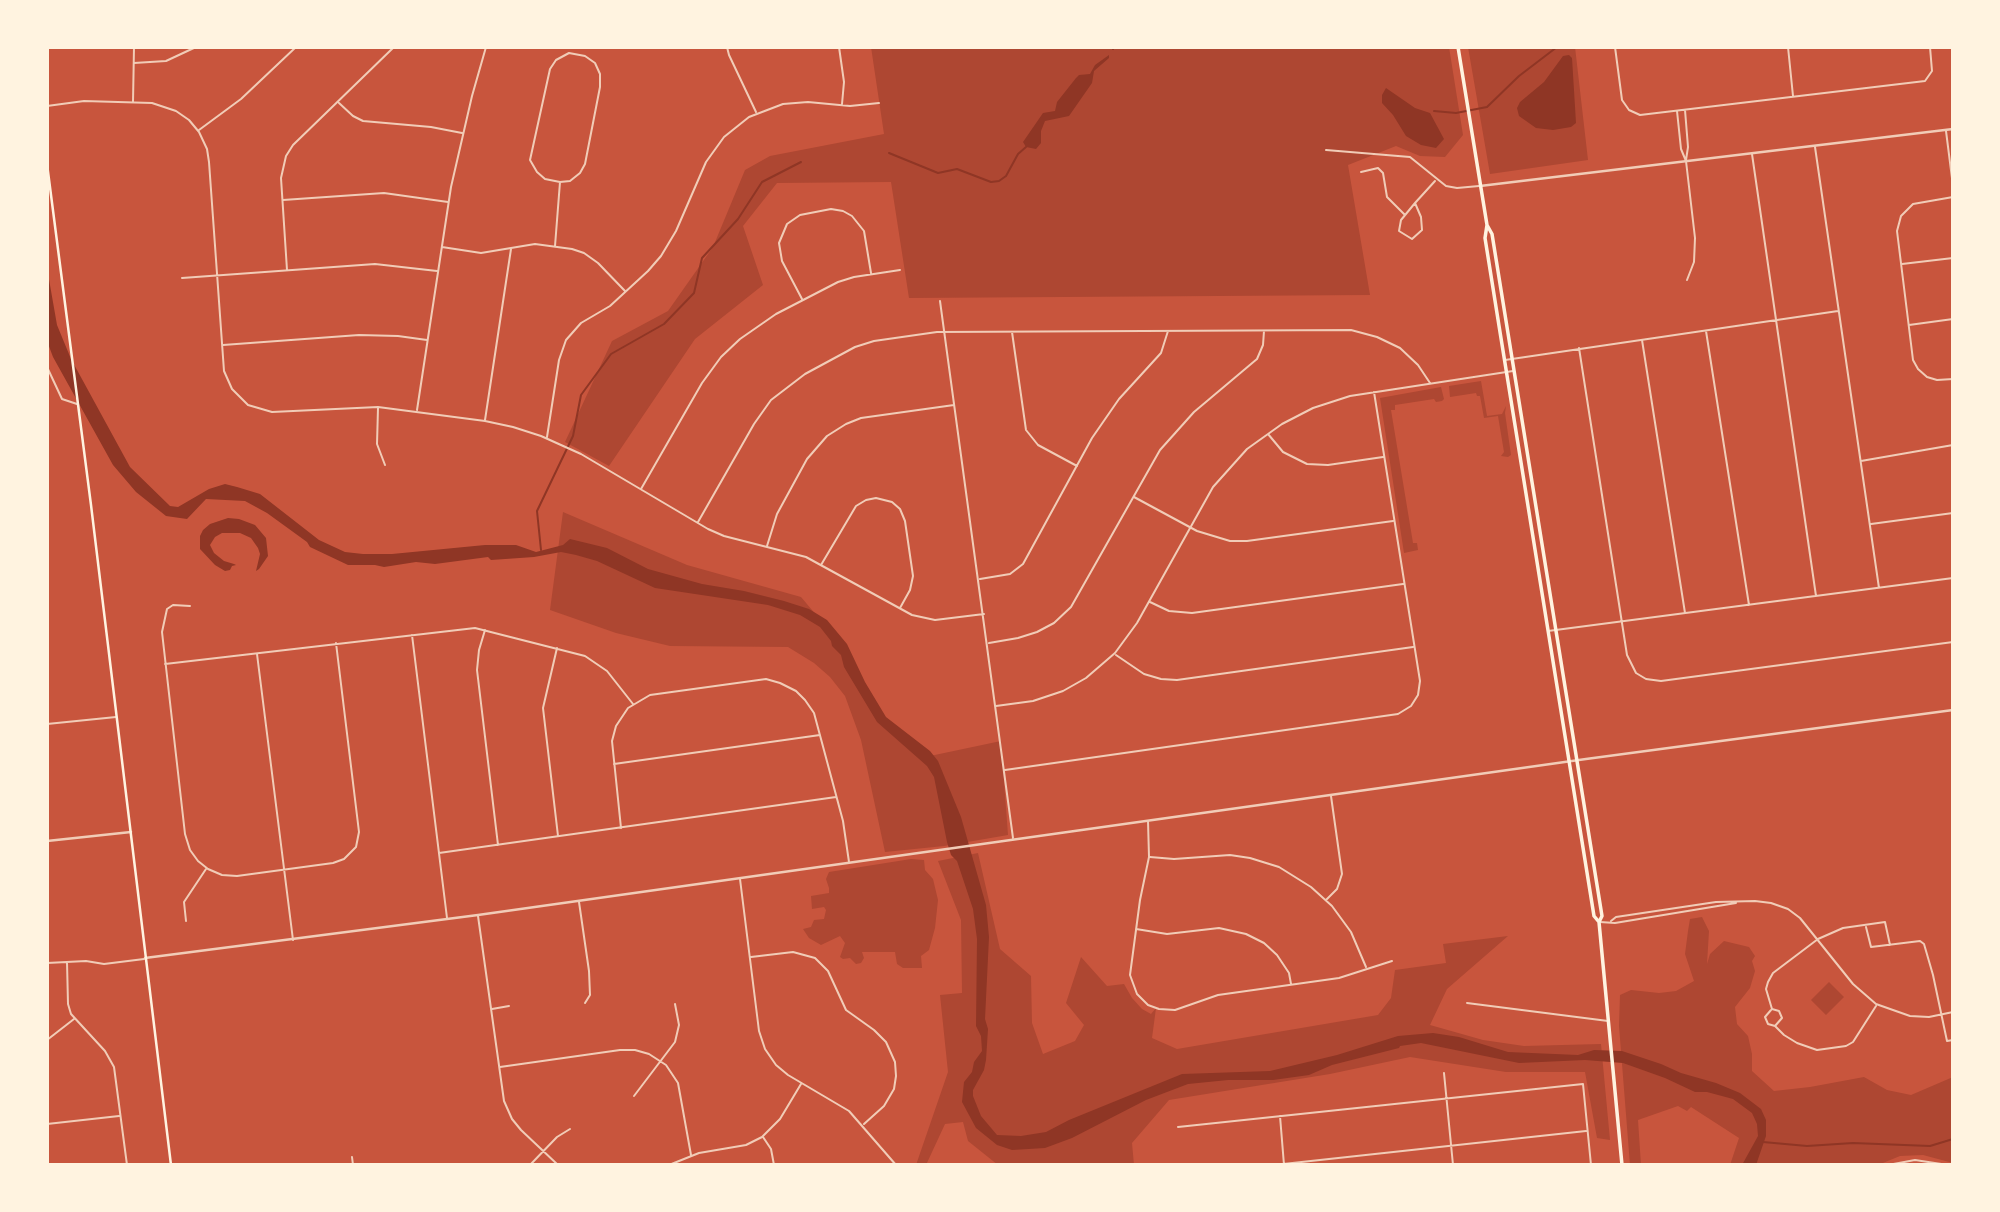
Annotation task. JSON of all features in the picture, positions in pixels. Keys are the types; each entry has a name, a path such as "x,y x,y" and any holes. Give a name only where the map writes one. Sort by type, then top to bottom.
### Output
{"main road":[{"path":"1458,47 1487,225 1492,234 1602,916 1599,922 1622,1165"},
{"path":"47,164 79,404 171,1165"},
{"path":"1487,225 1485,238 1548,631 1594,916 1599,922"}],"street":[{"path":"133,102 134,47"},
{"path":"134,63 166,61 195,47"},
{"path":"198,131 241,100 296,47"},
{"path":"287,270 282,200 282,172 286,156 293,145 394,47"},
{"path":"417,411 449,202 463,133 486,47"},
{"path":"727,47 756,113"},
{"path":"839,47 844,82 842,105"},
{"path":"1615,47 1622,100 1626,108 1640,115 1925,81 1932,71 1930,47"},
{"path":"1788,47 1793,97"},
{"path":"569,53 585,56 595,63 600,74 600,87 585,164 580,173 570,181 560,182 545,179 537,173 530,160 550,69 556,60 569,53"},
{"path":"47,106 70,102 152,103 168,107 189,120 198,131 209,157 224,367 229,384 243,401 259,410 272,412 378,407 485,421 547,438 570,448 718,534 806,557 921,618 935,620 984,614"},
{"path":"338,102 350,114 363,121 431,127 463,133"},
{"path":"547,438 559,360 566,340 581,323 604,310 654,265 673,238 713,150 729,132 756,113 793,103 879,103"},
{"path":"1685,110 1688,147 1686,161 1696,244 1694,262 1687,281"},
{"path":"1677,111 1681,149 1686,161"},
{"path":"1946,130 1953,186"},
{"path":"1326,150 1410,157 1436,180 1453,188 1953,130"},
{"path":"1815,146 1879,588"},
{"path":"1752,153 1816,596"},
{"path":"1361,172 1378,168 1383,173 1387,197 1405,215"},
{"path":"1415,203 1421,217 1422,230 1412,239 1399,230 1401,220 1415,203 1436,180"},
{"path":"555,246 560,182"},
{"path":"282,200 384,193 449,202"},
{"path":"1953,197 1913,204 1899,219 1897,231 1913,356 1918,369 1931,378 1953,379"},
{"path":"802,300 779,250 780,236 787,224 800,215 831,209 852,216 862,226 866,237 871,274"},
{"path":"442,247 481,253 535,244 572,248 591,257 626,292"},
{"path":"485,421 511,248"},
{"path":"1901,264 1953,258"},
{"path":"183,278 375,264 439,272"},
{"path":"641,489 693,396 714,365 752,330 802,300 844,280 901,270"},
{"path":"940,302 1014,840"},
{"path":"1505,360 1839,310"},
{"path":"1908,325 1953,319"},
{"path":"979,579 1010,575 1023,564 1111,410 1161,353 1168,330"},
{"path":"988,643 1032,635 1064,614 1078,598 1160,450 1205,401 1257,359 1263,345 1264,330"},
{"path":"698,523 754,424 765,407 785,387 862,345 884,339 944,332 1351,330 1390,342 1418,365 1430,383"},
{"path":"1705,330 1749,605"},
{"path":"1012,331 1026,430 1038,445 1077,466"},
{"path":"222,345 359,335 398,336 428,341"},
{"path":"1642,339 1685,613"},
{"path":"1579,348 1630,664 1642,677 1657,681 1953,642"},
{"path":"47,367 62,399 79,404"},
{"path":"996,706 1033,701 1063,691 1096,671 1115,653 1132,632 1189,527 1220,478 1247,449 1267,434 1313,408 1349,396 1514,371"},
{"path":"1005,770 1398,714 1414,703 1420,685 1374,392"},
{"path":"766,547 776,514 807,459 827,436 861,418 955,405"},
{"path":"378,407 377,444 385,465"},
{"path":"1267,434 1283,452 1307,464 1328,465 1384,457"},
{"path":"1861,461 1953,445"},
{"path":"1133,497 1189,527 1218,539 1241,542 1394,520"},
{"path":"821,565 856,506 876,498 892,502 900,509 905,521 913,576 910,590 900,608"},
{"path":"1870,524 1953,513"},
{"path":"1548,631 1953,578"},
{"path":"1149,601 1169,611 1192,613 1404,584"},
{"path":"190,606 173,605 165,612 162,632 186,839 194,856 206,868 230,876 341,861 352,852 357,843 359,832 336,643"},
{"path":"164,664 466,627 485,629 579,653 600,665 633,704"},
{"path":"485,629 477,670 498,845"},
{"path":"412,634 447,919"},
{"path":"1115,653 1144,674 1177,680 1414,647"},
{"path":"557,648 543,714 558,836"},
{"path":"257,653 293,940"},
{"path":"621,828 613,764 613,733 619,719 633,704 650,695 666,692 766,680 780,683 800,695 814,713 837,797 849,863"},
{"path":"47,963 104,964 293,940 1569,761 1953,710"},
{"path":"47,724 117,717"},
{"path":"613,764 821,734"},
{"path":"1326,900 1337,889 1342,874 1331,795"},
{"path":"439,853 837,797"},
{"path":"1148,821 1149,857 1136,929 1131,980 1140,998 1153,1008 1175,1010 1214,996 1339,978 1392,961"},
{"path":"47,841 131,832"},
{"path":"1149,857 1174,859 1219,855 1250,858 1272,864 1294,875 1326,900 1346,924 1367,968"},
{"path":"186,921 184,902 206,868"},
{"path":"740,878 759,1031 765,1049 779,1068 842,1105 896,1165"},
{"path":"579,901 589,971 590,995 585,1003"},
{"path":"1611,921 1616,917 1716,902 1771,903 1788,909 1801,918 1853,984 1877,1004 1910,1016 1953,1012"},
{"path":"1599,922 1615,923 1740,902"},
{"path":"478,915 504,1101 512,1119 558,1165"},
{"path":"1775,1026 1781,1022 1781,1014 1772,1009 1766,989 1770,978 1818,939 1843,928 1885,922 1890,945"},
{"path":"1866,926 1871,947 1920,941 1924,944 1947,1041 1953,1040"},
{"path":"1136,929 1172,934 1219,928 1246,934 1264,943 1277,955 1289,973 1292,985"},
{"path":"750,958 793,952 815,958 828,971 846,1010 886,1042 895,1062 894,1089 884,1106 863,1126"},
{"path":"66,962 68,1004 74,1019 105,1051 111,1061 127,1165"},
{"path":"1467,1003 1609,1022"},
{"path":"634,1096 673,1048 679,1025 675,1004"},
{"path":"1772,1009 1766,1014 1765,1021 1809,1049 1846,1046 1856,1039 1877,1004"},
{"path":"491,1009 509,1006"},
{"path":"47,1040 74,1019"},
{"path":"499,1068 628,1049 649,1054 662,1061 675,1077 681,1092 691,1155"},
{"path":"1444,1073 1452,1165"},
{"path":"669,1165 691,1155 741,1146 762,1137 780,1119 801,1083"},
{"path":"1178,1127 1583,1084 1591,1165"},
{"path":"1280,1115 1284,1164"},
{"path":"47,1124 121,1116"},
{"path":"530,1165 557,1137 570,1129"},
{"path":"1274,1165 1587,1131"},
{"path":"762,1137 773,1154 774,1165"},
{"path":"352,1157 353,1165"},
{"path":"1888,1165 1914,1160 1948,1165"}],"shaded area":[{"path":"871,47 1449,47 1463,135 1445,157 1420,156 1396,146 1348,165 1370,295 909,298 891,182 777,183 743,226 763,285 695,339 609,466 565,442 612,341 668,311 713,247 745,170 770,156 884,134"},
{"path":"1468,47 1575,47 1588,160 1490,174"},
{"path":"1109,55 1094,71 1092,83 1069,116 1045,121 1041,131 1041,143 1036,149 1026,147 1023,142 1043,113 1055,111 1057,102 1076,78 1090,74 1095,65"},
{"path":"1569,55 1572,58 1576,123 1571,127 1553,130 1536,128 1519,116 1517,108 1520,102 1544,82 1563,56"},
{"path":"1386,88 1415,108 1430,113 1444,139 1436,148 1421,145 1406,136 1382,103"},
{"path":"47,268 57,325 71,359 130,467 170,506 178,507 209,489 225,484 260,494 319,540 345,552 363,554 392,554 485,545 516,545 536,552 563,545 570,539 607,548 648,569 702,584 784,601 809,609 827,620 847,644 886,717 930,751 938,761 961,817 986,905 989,937 986,1060 973,1096 981,1116 997,1135 1021,1136 1046,1132 1182,1074 1270,1071 1337,1055 1398,1036 1433,1033 1459,1037 1508,1052 1578,1055 1594,1050 1622,1051 1716,1083 1740,1093 1761,1109 1766,1120 1766,1136 1756,1165 1742,1165 1758,1136 1757,1124 1752,1113 1733,1099 1707,1092 1695,1092 1623,1063 1585,1060 1519,1063 1421,1043 1400,1046 1332,1065 1309,1075 1273,1080 1228,1080 1188,1084 1146,1100 1072,1138 1045,1148 1012,1150 997,1145 976,1128 962,1102 964,1082 982,1051 981,1036 976,1026 977,939 973,909 957,861 951,855 947,842 934,777 927,766 877,722 844,667 841,655 820,627 800,615 768,605 655,588 597,561 561,552 534,557 491,560 488,557 435,564 416,562 384,567 348,565 310,547 267,513 245,501 206,499 187,519 166,516 136,492 113,465 53,357 47,341"},
{"path":"1481,381 1487,416 1502,414 1506,406 1511,455 1508,457 1501,456 1504,452 1498,416 1484,418 1480,396 1476,393 1450,397 1449,386"},
{"path":"1441,387 1444,399 1442,401 1436,402 1434,399 1395,405 1395,410 1391,410 1413,543 1417,543 1418,550 1404,553 1380,398"},
{"path":"563,512 687,565 801,597 839,642 887,721 930,756 1001,741 1008,835 944,846 885,852 861,740 845,696 814,663 788,647 670,646 616,633 550,610"},
{"path":"228,518 255,525 266,538 268,556 256,571 260,554 258,548 251,538 240,533 222,533 215,537 210,545 214,553 224,561 236,565 230,570 225,571 215,565 200,549 203,530 210,524"},
{"path":"978,853 1000,949 1031,976 1032,1023 1043,1054 1075,1041 1084,1025 1066,1003 1081,957 1107,986 1124,984 1142,1009 1151,1014 1156,1008 1152,1038 1177,1049 1378,1015 1391,998 1395,970 1446,963 1443,944 1508,936 1447,989 1430,1025 1483,1040 1524,1046 1601,1044 1610,1140 1597,1138 1585,1072 1506,1072 1410,1057 1330,1074 1169,1100 1132,1143 1134,1165 998,1165 968,1141 963,1122 945,1124 926,1165 916,1165 948,1072 940,995 962,993 961,920 938,861"},
{"path":"911,859 924,860 925,870 933,879 938,900 929,950 921,956 922,968 903,968 897,964 895,952 862,952 864,958 861,963 856,964 850,958 840,957 845,943 840,936 821,945 809,938 803,929 811,927 814,920 824,919 826,910 824,907 812,909 811,896 829,893 826,879 829,872"},
{"path":"1702,917 1709,931 1707,964 1710,954 1724,941 1749,947 1755,956 1752,961 1755,971 1750,988 1735,1007 1737,1024 1748,1036 1752,1071 1774,1091 1864,1077 1887,1090 1911,1095 1953,1077 1953,1163 1923,1155 1900,1156 1878,1165 1730,1165 1739,1138 1691,1107 1687,1111 1678,1106 1638,1120 1641,1165 1630,1165 1619,1026 1620,995 1631,990 1659,993 1676,991 1694,981 1685,954 1690,919"},
{"path":"1829,982 1844,997 1826,1015 1811,1000"}],"waterway":[{"path":"1434,111 1456,113 1487,107 1519,76 1557,47"},
{"path":"889,153 938,173 957,169 991,182 1006,176 1018,154 1026,147"},
{"path":"541,550 537,511 573,436 581,395 611,354 664,324 694,293 702,258 738,219 762,182 801,162"},
{"path":"1763,1142 1807,1146 1853,1143 1930,1146 1953,1139"}]}
